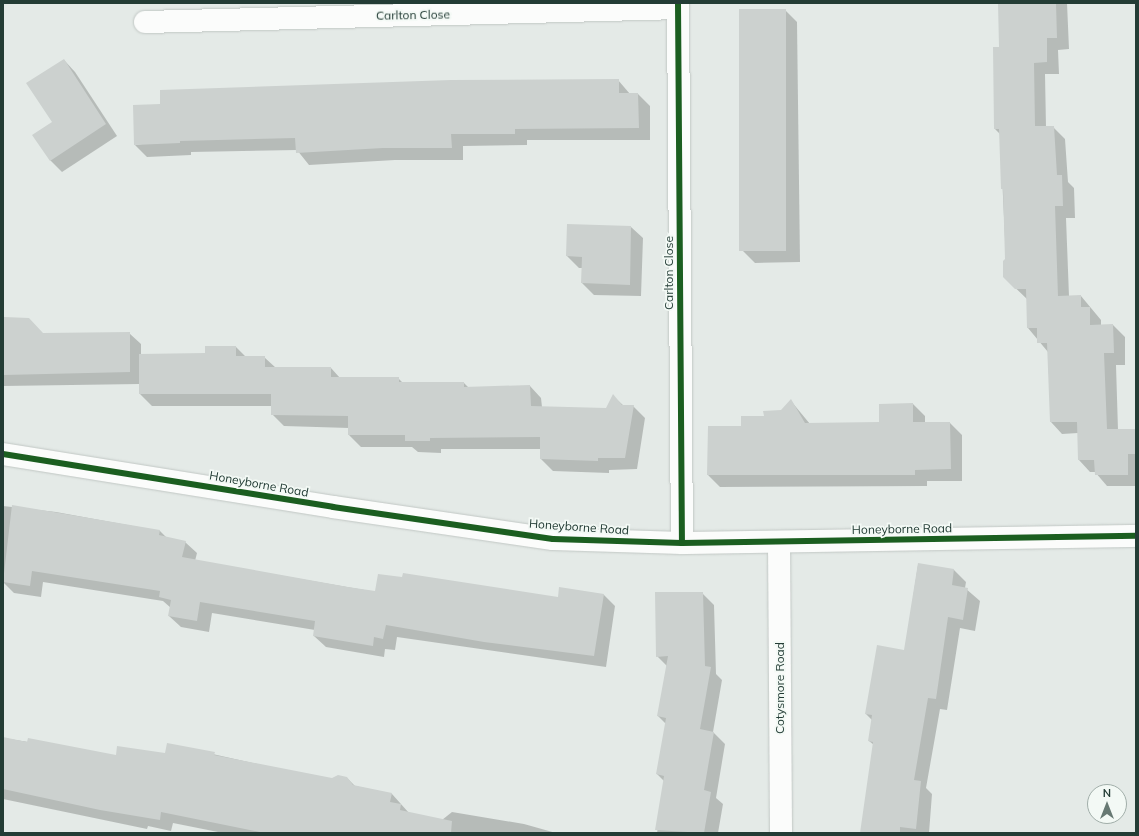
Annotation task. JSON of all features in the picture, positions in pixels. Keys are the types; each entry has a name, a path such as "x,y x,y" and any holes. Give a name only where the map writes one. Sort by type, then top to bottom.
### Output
{"street":[{"name":"Carlton Close","path":"145,22 197,11 678,6 682,543"},
{"name":"Honeyborne Road","path":"3,454 333,507 553,539 682,543 1136,536"},
{"name":"Cotysmore Road","path":"779,542 781,833"}],"building":[{"path":"998,3 1056,3 1057,38 1047,38 1047,62 1034,63 1035,126 1054,126 1057,175 1062,175 1063,206 1055,206 1058,296 1081,295 1081,307 1090,307 1090,325 1113,324 1114,353 1104,353 1107,429 1135,429 1135,454 1128,454 1128,475 1095,475 1094,460 1078,460 1077,422 1050,422 1047,343 1037,343 1037,328 1027,328 1026,289 1015,289 1003,277 1003,261 1005,259 1003,189 1001,189 999,129 994,129 993,47 999,47"},
{"path":"739,9 786,9 786,251 739,251"},
{"path":"64,59 106,124 50,161 32,135 52,122 26,83"},
{"path":"619,79 619,93 638,93 639,128 515,129 515,134 451,134 452,148 383,148 296,153 295,138 180,141 180,143 134,145 133,105 160,104 160,90 451,80"},
{"path":"567,224 631,226 630,285 581,283 582,257 566,256"},
{"path":"4,317 29,318 43,333 130,332 130,372 4,375"},
{"path":"205,346 236,346 236,356 265,356 265,367 331,367 331,377 399,377 399,382 464,382 464,387 530,385 531,406 606,408 613,394 622,405 634,405 625,458 598,458 598,461 540,459 540,437 430,438 430,441 405,441 405,435 348,435 348,416 271,415 271,394 139,394 139,354 205,353"},
{"path":"791,399 805,423 879,422 879,404 913,403 913,422 950,422 951,469 915,470 915,475 707,475 708,426 741,426 741,416 764,416 763,411 781,410"},
{"path":"12,505 160,530 159,535 186,541 182,557 348,587 375,591 378,574 402,577 403,573 558,597 559,587 604,594 594,656 484,642 386,625 383,639 374,637 373,646 313,636 315,621 200,602 197,621 168,616 171,600 159,597 160,591 32,571 30,586 3,582"},
{"path":"918,563 954,569 952,585 968,588 963,620 948,617 936,699 928,698 914,780 921,781 916,829 900,827 900,833 860,833 873,742 868,741 872,715 865,714 877,645 904,650"},
{"path":"655,592 703,592 705,666 711,667 700,729 714,732 704,790 711,792 704,833 655,830 664,776 656,774 666,718 657,716 668,656 656,657"},
{"path":"3,737 27,742 28,738 116,755 117,746 165,753 167,743 215,752 214,755 332,778 338,775 347,777 353,785 392,793 390,802 401,804 400,810 452,821 451,833 265,833 161,812 160,820 100,810 3,789"}],"cycle path":[{"path":"678,3 682,543"},
{"path":"3,454 333,507 553,539 682,543 1136,536"}]}
